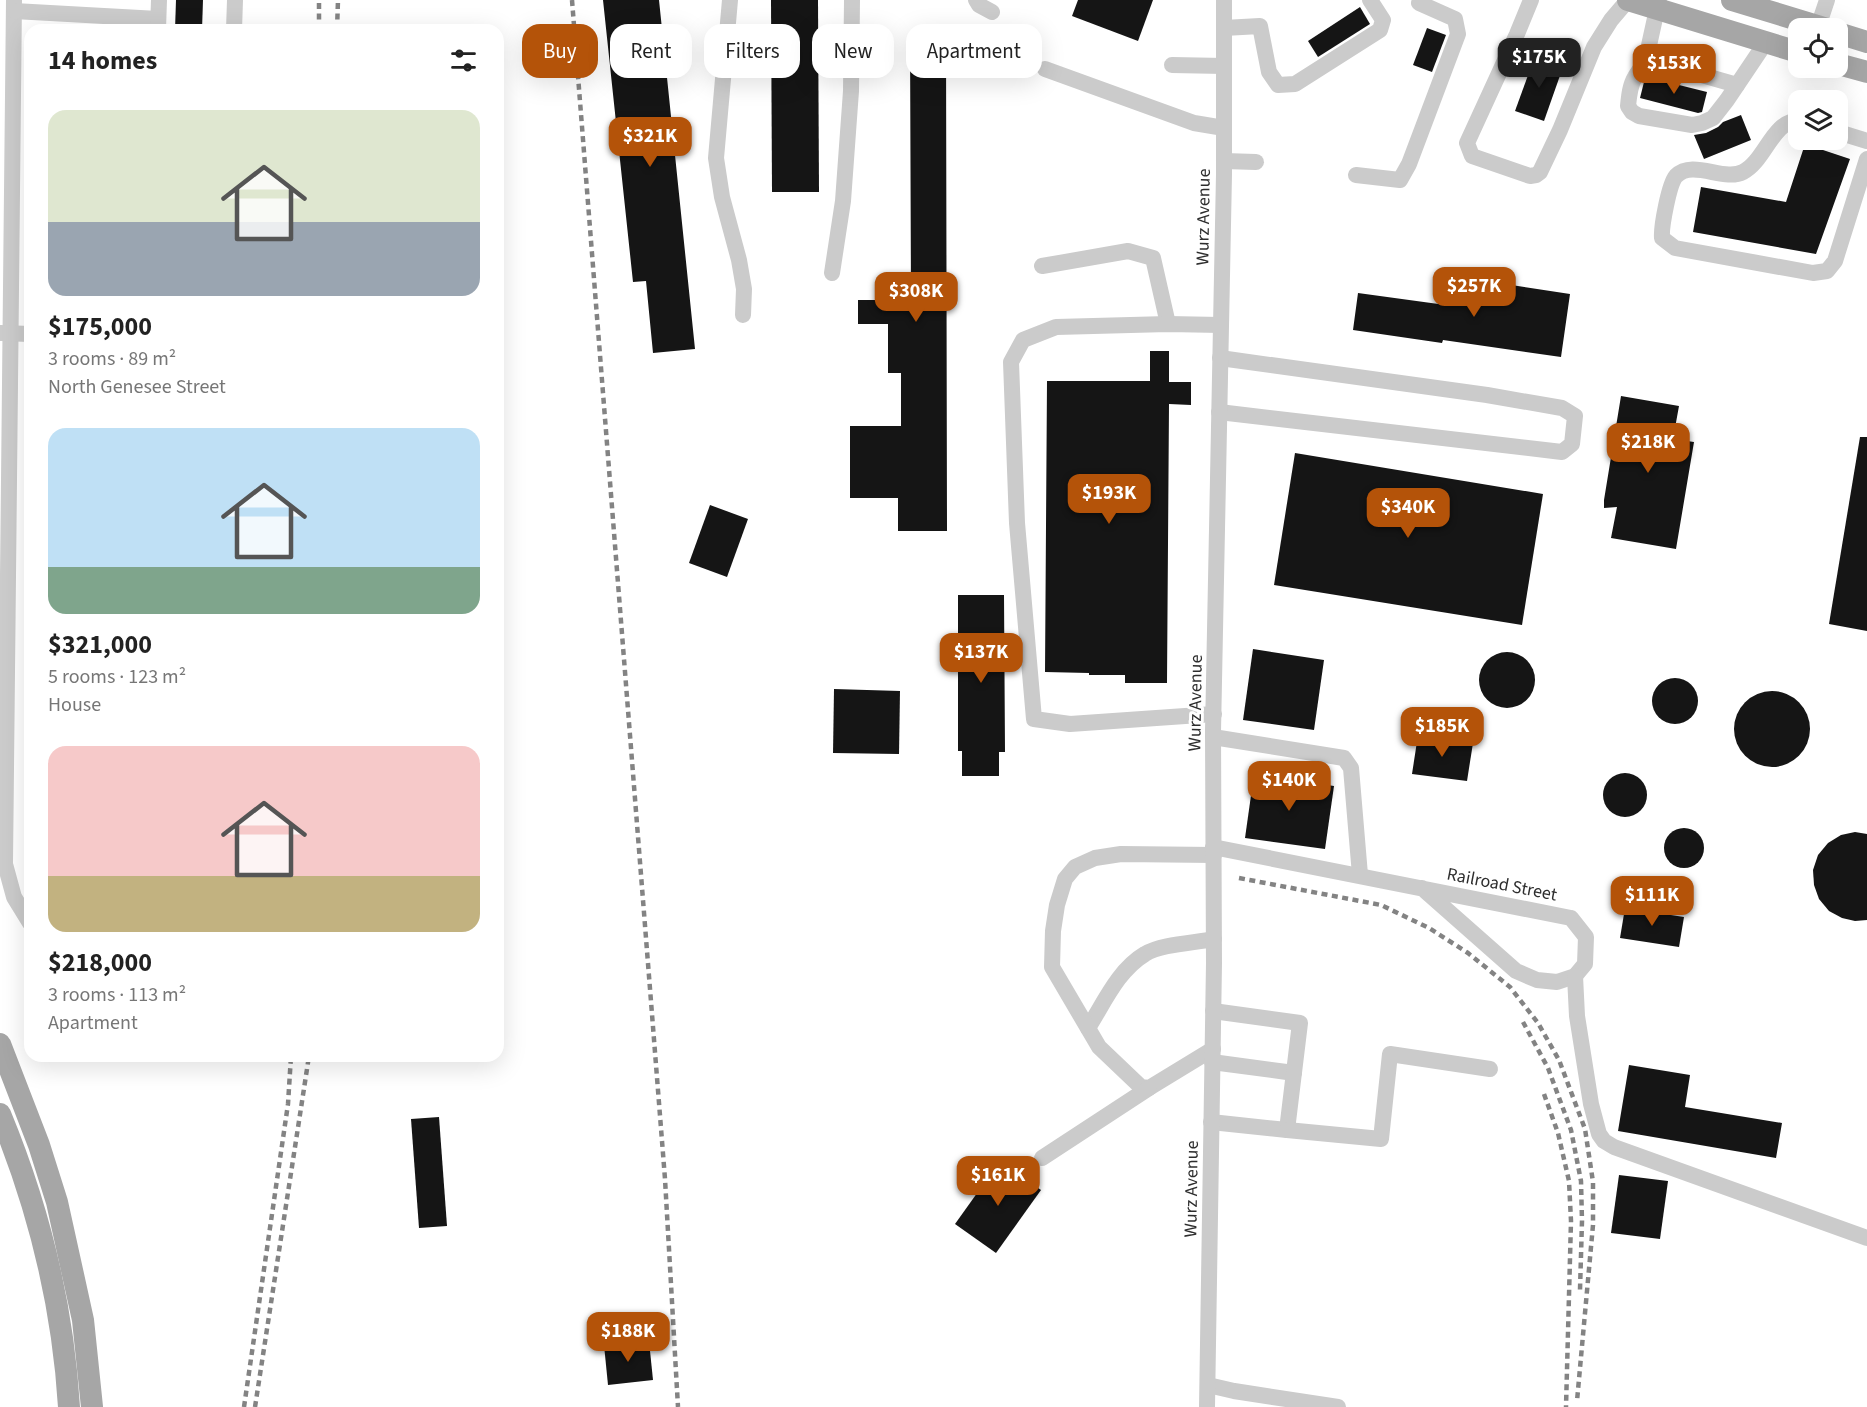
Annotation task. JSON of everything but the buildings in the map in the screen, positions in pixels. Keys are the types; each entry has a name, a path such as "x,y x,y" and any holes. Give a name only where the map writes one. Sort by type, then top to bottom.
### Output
{"main road":[{"path":"1628,0 1658,4 1788,49"},
{"path":"1732,0 1777,7 1802,18"},
{"path":"1848,36 1867,42"},
{"path":"1848,67 1867,72"},
{"path":"0,1044 39,1145 57,1202 82,1320 92,1407"},
{"path":"0,1114 11,1140 38,1226 59,1318 69,1407"}],"street":[{"path":"158,24 159,0"},
{"path":"234,24 235,0"},
{"path":"730,0 716,158 722,197 739,260 744,289 743,315"},
{"path":"832,273 843,201 851,91 852,0"},
{"path":"976,0 979,5 992,12"},
{"name":"Wurz Avenue","path":"1207,1407 1214,939 1213,737 1224,161 1224,0"},
{"path":"1224,28 1260,26 1269,72 1278,85 1294,84 1380,30 1383,20 1370,0"},
{"path":"1531,0 1467,143 1472,156 1530,176 1540,172 1594,47 1611,20 1628,0"},
{"path":"1826,18 1827,0"},
{"path":"1356,176 1400,180 1409,164 1458,34 1455,19 1420,2"},
{"path":"1658,4 1646,59 1630,88 1628,106 1639,116 1692,125 1713,118 1728,100 1766,42"},
{"path":"24,913 14,897 5,864 3,796 5,334 14,6 150,24"},
{"path":"1646,59 1737,85"},
{"path":"1172,65 1224,66"},
{"path":"1045,69 1194,123 1224,128"},
{"path":"1788,122 1778,131 1749,169 1737,175 1693,170 1681,172 1673,179 1661,227 1662,238 1675,248 1813,273 1827,271 1835,261 1867,159"},
{"path":"1848,135 1867,141"},
{"path":"1224,161 1256,162"},
{"path":"1042,266 1128,251 1153,258 1168,324"},
{"path":"1214,714 1070,724 1034,719 1017,523 1011,362 1023,340 1056,327 1221,325"},
{"path":"5,334 24,334"},
{"path":"1219,412 1562,452 1572,444 1575,416 1563,408 1487,395 1220,358"},
{"path":"1213,737 1344,758 1352,768 1360,875"},
{"name":"Railroad Street","path":"1149,1088 1141,1087 1099,1047 1052,967 1053,931 1057,904 1065,879 1075,867 1095,858 1121,854 1214,851 1360,875 1571,918 1586,937 1586,964 1575,976 1557,982 1537,980 1515,971 1422,888"},
{"path":"1088,1028 1123,972 1146,953 1166,947 1214,939"},
{"path":"1575,976 1577,1016 1591,1104 1599,1134 1604,1141 1614,1147 1867,1238"},
{"path":"1213,1011 1300,1023 1287,1130"},
{"path":"1211,1122 1381,1139 1390,1054 1490,1069"},
{"path":"1042,1158 1149,1088 1212,1056 1294,1073"},
{"path":"1208,1385 1261,1401 1338,1407"}],"railway":[{"path":"319,0 319,24"},
{"path":"337,24 338,0"},
{"path":"572,0 665,1179 678,1407"},
{"path":"1239,878 1381,905 1429,928 1468,953 1510,987 1538,1023 1559,1060 1585,1129 1593,1182 1593,1225 1577,1401"},
{"path":"1523,1022 1548,1068 1571,1130 1581,1181 1580,1290"},
{"path":"244,1407 288,1104 291,1062"},
{"path":"255,1407 308,1062"},
{"path":"1544,1094 1558,1133 1569,1181 1571,1221 1566,1407"}]}
